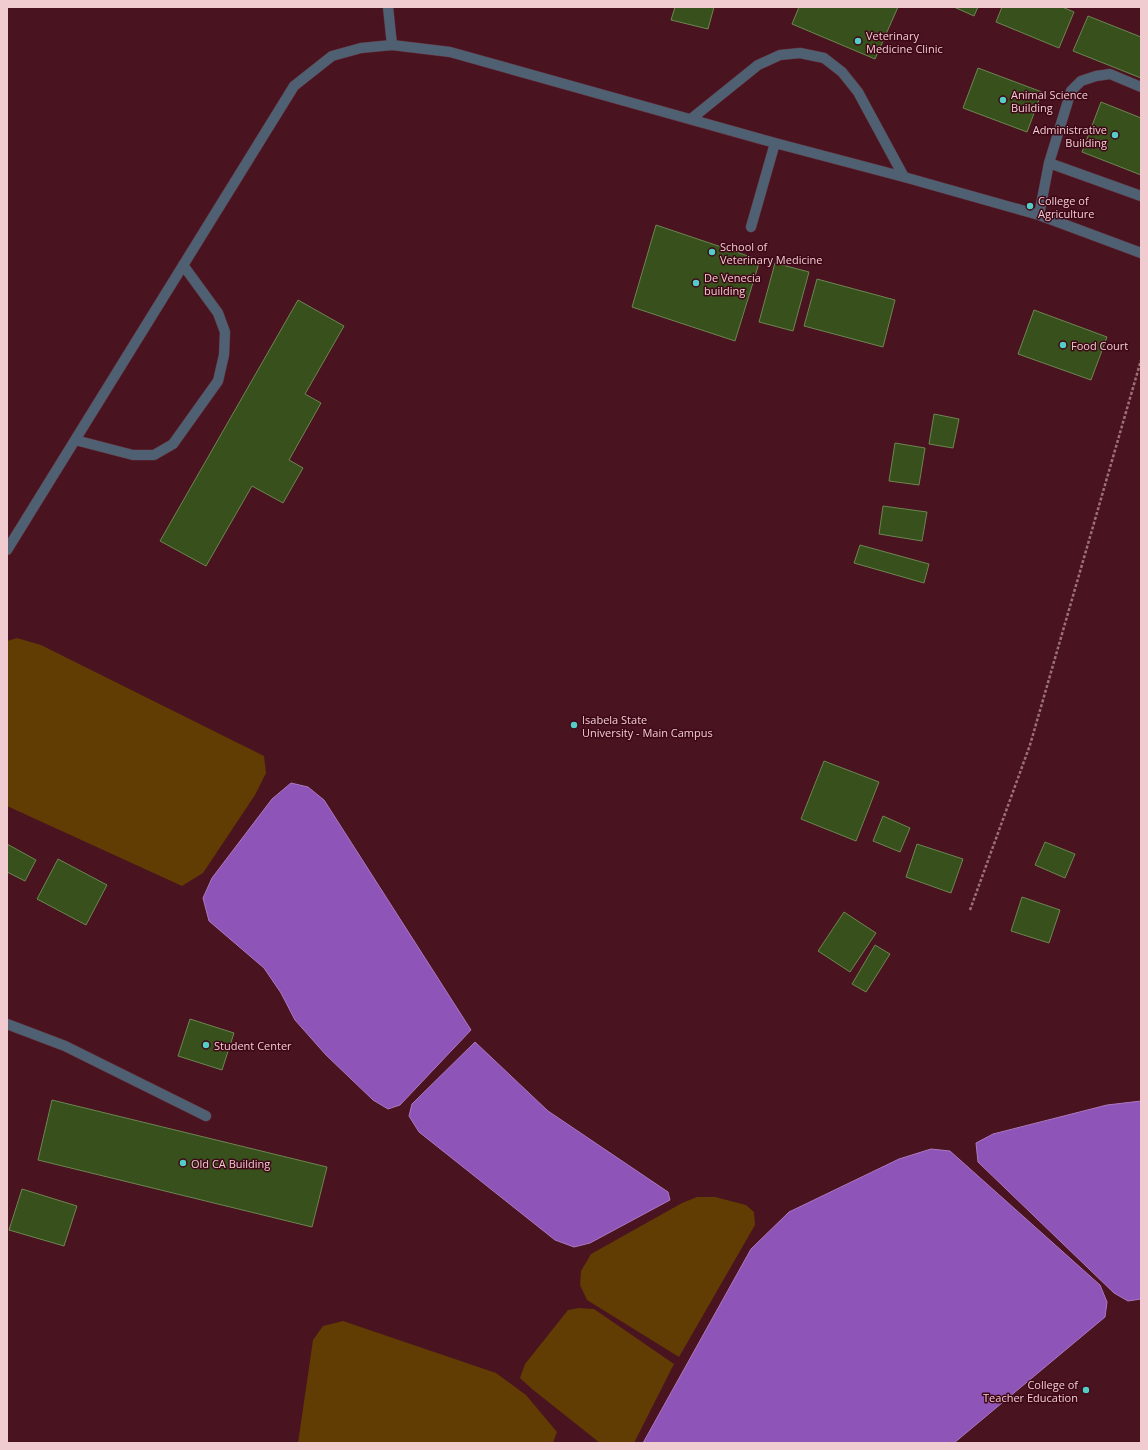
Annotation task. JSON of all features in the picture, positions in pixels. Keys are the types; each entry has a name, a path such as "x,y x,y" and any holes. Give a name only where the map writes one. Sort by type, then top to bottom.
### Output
{"street":[{"path":"388,7 392,46"},
{"path":"7,550 294,86 332,56 361,48 392,46 450,52 1039,215 1141,253"},
{"path":"691,118 758,65 780,55 800,53 824,58 842,72 858,92 904,177"},
{"path":"1039,215 1049,163 1071,91 1081,81 1096,76 1110,74 1141,87"},
{"path":"751,227 775,143"},
{"path":"1049,163 1141,196"},
{"path":"74,440 133,455 154,455 173,444 218,381 224,355 225,332 218,313 183,265"},
{"path":"7,1024 65,1046 206,1116"}],"path":[{"path":"970,910 1030,745 1141,360"}],"shaded area":[{"path":"17,638 41,645 264,756 266,773 255,795 203,873 182,886 7,806 7,641"},
{"path":"291,783 308,787 324,800 471,1030 400,1105 388,1109 373,1100 326,1055 295,1020 281,993 264,968 209,921 203,898 212,878 272,799"},
{"path":"475,1042 548,1111 668,1192 670,1200 590,1243 574,1247 555,1240 419,1132 409,1116 412,1104"},
{"path":"1141,1101 1141,1299 1128,1301 1114,1293 978,1162 976,1143 993,1134 1107,1105"},
{"path":"931,1149 950,1151 1100,1285 1107,1302 1105,1317 954,1443 643,1443 751,1249 789,1212 899,1159"},
{"path":"697,1197 715,1197 746,1205 754,1212 755,1225 679,1357 587,1300 580,1285 581,1271 591,1254 682,1203"},
{"path":"579,1308 594,1309 674,1364 634,1443 600,1443 520,1378 525,1364 568,1310"},
{"path":"343,1321 496,1373 526,1395 557,1432 553,1443 298,1443 313,1340 323,1326"}],"building":[{"path":"675,7 714,7 708,29 671,20"},
{"name":"Veterinary Medicine Clinic","path":"799,7 898,7 875,59 792,24"},
{"path":"954,7 978,7 974,16"},
{"path":"1002,7 1062,7 1074,12 1059,48 996,22"},
{"path":"1088,16 1141,37 1141,78 1073,51"},
{"name":"Animal Science Building","path":"978,68 1042,92 1027,132 963,108"},
{"name":"Administrative Building","path":"1101,102 1141,118 1141,175 1082,152"},
{"name":"De Venecia building","path":"656,225 760,260 735,341 632,307"},
{"path":"775,263 809,272 793,331 759,322"},
{"path":"817,279 895,300 883,347 804,326"},
{"path":"298,300 344,326 305,394 321,403 289,460 303,468 283,503 252,486 206,566 160,541"},
{"name":"Food Court","path":"1034,310 1107,337 1091,380 1018,354"},
{"path":"934,414 959,419 953,448 929,444"},
{"path":"895,443 925,448 919,485 889,481"},
{"path":"883,506 927,512 922,541 879,534"},
{"path":"860,545 929,564 924,583 854,563"},
{"path":"824,761 879,782 856,841 801,819"},
{"path":"883,816 910,828 900,852 873,841"},
{"path":"1045,842 1075,854 1065,878 1035,865"},
{"path":"7,844 36,860 25,881 7,872"},
{"path":"917,844 963,859 951,893 906,877"},
{"path":"58,859 107,885 86,925 37,899"},
{"path":"1022,897 1060,910 1049,943 1011,931"},
{"path":"844,912 876,933 850,972 818,951"},
{"path":"875,945 890,954 866,992 852,984"},
{"name":"Student Center","path":"190,1019 234,1033 222,1070 178,1056"},
{"name":"Old CA Building","path":"52,1100 327,1167 312,1227 38,1160"},
{"path":"22,1189 77,1206 64,1246 9,1230"}],"place":[{"name":"Veterinary Medicine Clinic","path":"858,41"},
{"name":"Animal Science Building","path":"1003,100"},
{"name":"Administrative Building","path":"1115,135"},
{"name":"College of Agriculture","path":"1030,206"},
{"name":"School of Veterinary Medicine","path":"712,252"},
{"name":"De Venecia building","path":"696,283"},
{"name":"Food Court","path":"1063,345"},
{"name":"Isabela State University - Main Campus","path":"574,725"},
{"name":"Student Center","path":"206,1045"},
{"name":"Old CA Building","path":"183,1163"},
{"name":"College of Teacher Education","path":"1086,1390"}]}
